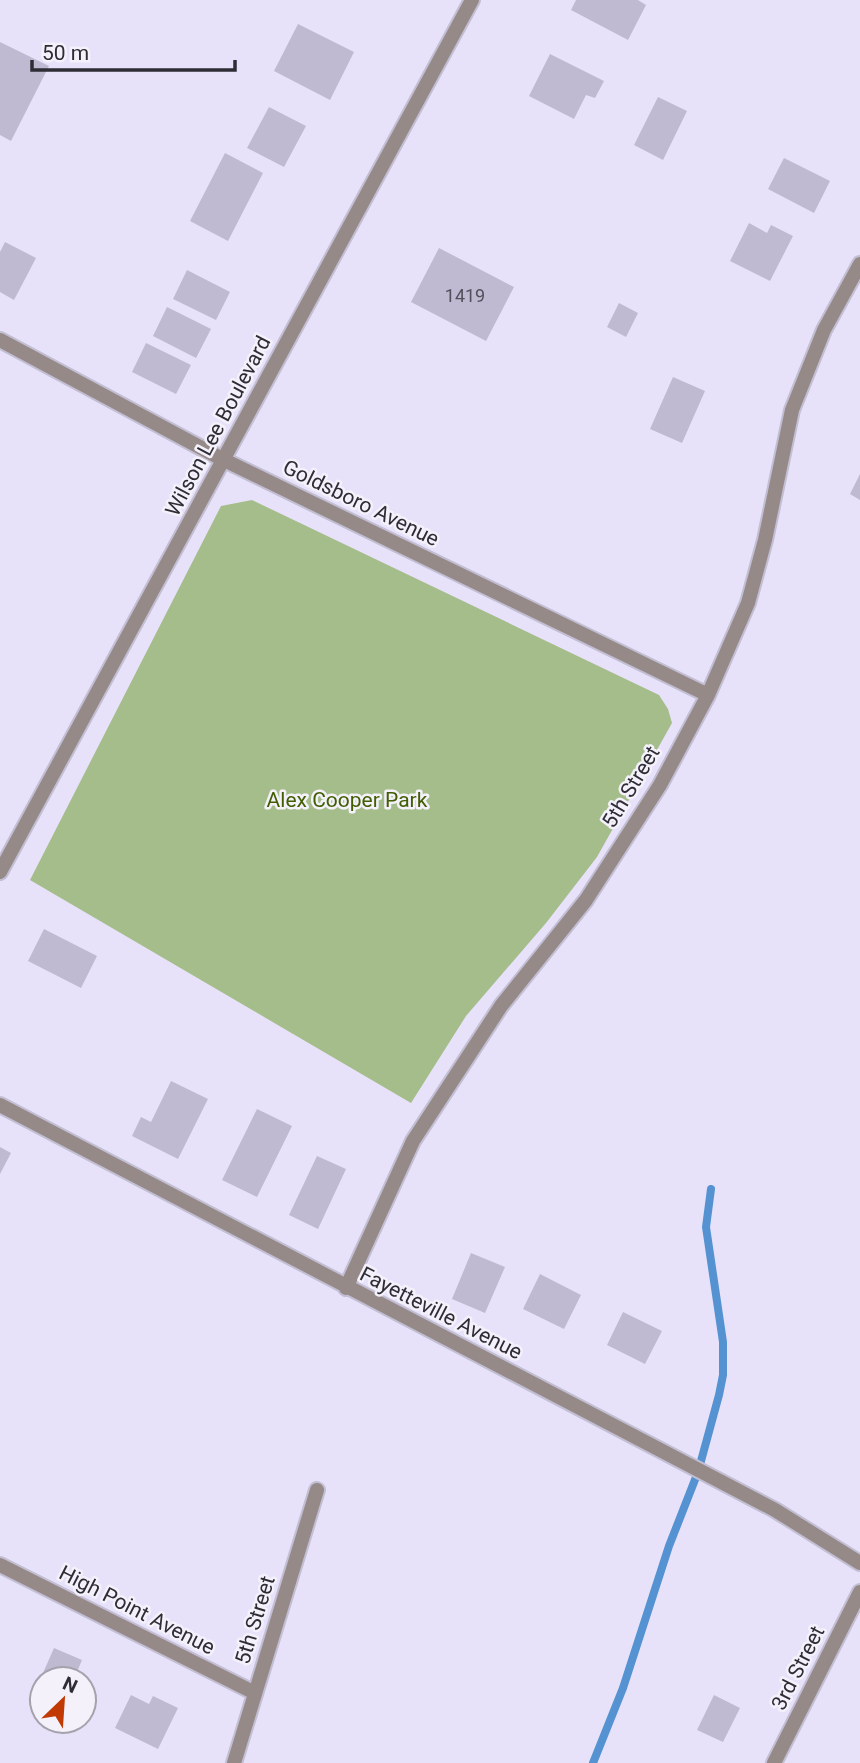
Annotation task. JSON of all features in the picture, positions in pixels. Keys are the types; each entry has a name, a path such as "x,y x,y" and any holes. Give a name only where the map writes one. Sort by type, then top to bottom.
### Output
{"street":[{"name":"Wilson Lee Boulevard","path":"0,872 472,0"},
{"name":"5th Street","path":"346,1287 414,1141 501,1006 593,888 660,785 708,695 748,603 765,540 792,410 824,330 860,264"},
{"name":"Goldsboro Avenue","path":"0,340 222,459 708,695"},
{"name":"Fayetteville Avenue","path":"0,1105 775,1510 860,1563"},
{"name":"5th Street","path":"234,1763 317,1490"},
{"name":"High Point Avenue","path":"0,1564 255,1693"},
{"name":"3rd Street","path":"774,1763 860,1592"}],"green space":[{"name":"Alex Cooper Park","path":"252,500 659,695 668,709 672,723 597,857 546,923 466,1016 411,1103 30,880 221,506"}],"building":[{"path":"576,0 638,0 646,5 628,40 571,10"},
{"path":"298,24 354,52 330,100 274,71"},
{"path":"0,42 49,66 11,141 0,135"},
{"path":"550,54 604,81 595,98 586,95 574,119 529,96"},
{"path":"658,97 687,111 663,160 634,145"},
{"path":"269,107 306,126 284,167 247,148"},
{"path":"225,153 263,173 228,241 190,221"},
{"path":"784,158 830,181 814,213 768,189"},
{"path":"749,223 767,233 771,225 793,236 770,281 730,261"},
{"path":"5,242 36,258 14,300 0,292 0,252"},
{"path":"439,248 514,287 486,341 411,302"},
{"path":"187,270 230,292 216,320 173,299"},
{"path":"619,303 638,313 626,337 607,327"},
{"path":"167,307 211,329 196,358 153,336"},
{"path":"146,343 191,365 176,394 132,372"},
{"path":"673,377 705,391 682,443 650,429"},
{"path":"860,474 860,500 850,494"},
{"path":"44,929 97,956 81,988 28,961"},
{"path":"171,1081 208,1099 178,1159 132,1136 141,1117 151,1122"},
{"path":"257,1109 292,1126 257,1197 222,1180"},
{"path":"0,1147 11,1153 0,1174"},
{"path":"317,1156 346,1169 318,1229 289,1215"},
{"path":"471,1253 505,1267 485,1313 452,1299"},
{"path":"540,1274 581,1295 564,1329 523,1309"},
{"path":"623,1312 662,1331 645,1364 607,1345"},
{"path":"54,1648 82,1660 80,1665 47,1665"},
{"path":"131,1695 149,1704 153,1696 178,1708 158,1749 115,1728"},
{"path":"714,1695 740,1708 723,1742 697,1730"}],"waterway":[{"path":"593,1763 623,1688 669,1546 698,1472 719,1395 723,1375 723,1342 706,1227 711,1189"}]}
